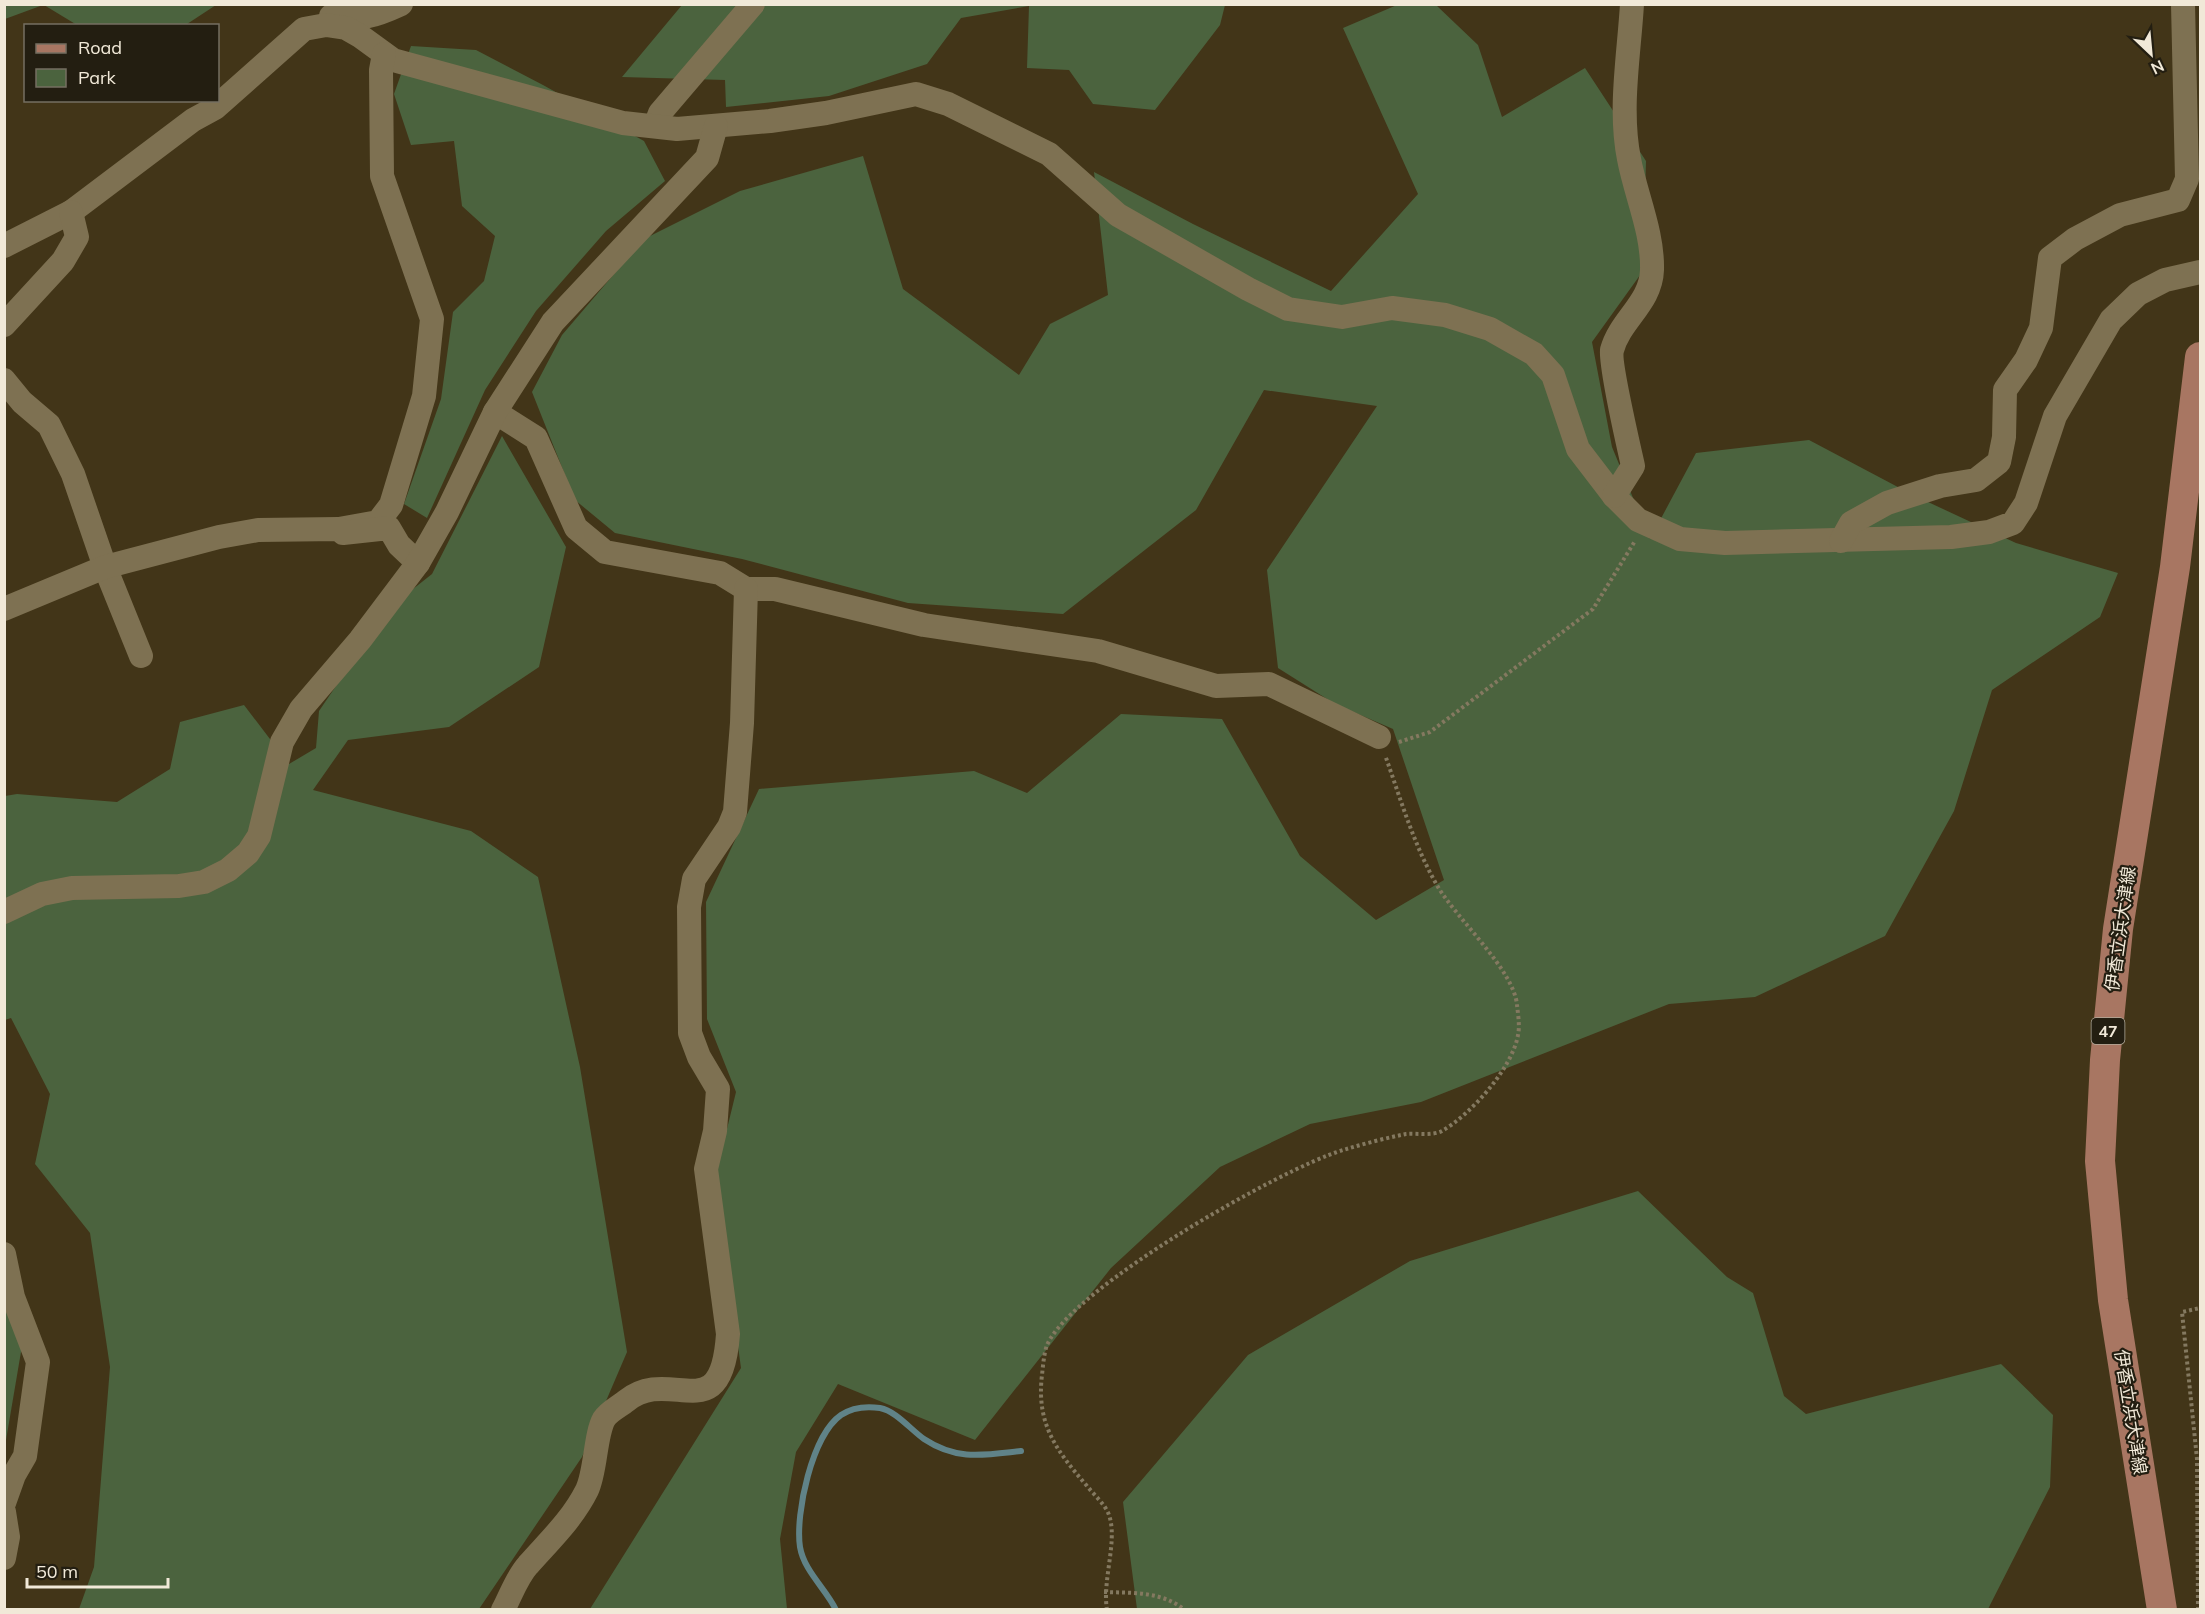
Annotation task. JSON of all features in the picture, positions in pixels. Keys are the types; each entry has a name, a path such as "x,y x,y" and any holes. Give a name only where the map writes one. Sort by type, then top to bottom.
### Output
{"main road":[{"name":"伊香立浜大津線","path":"2162,1610 2113,1300 2100,1161 2105,1060 2118,929 2173,578 2200,357"}],"street":[{"path":"4,246 71,212 193,120 215,108 304,29 307,20 328,15 354,19 374,17 401,4"},
{"path":"655,126 660,113 753,4"},
{"path":"1614,496 1633,466 1611,352 1620,332 1646,298 1652,271 1649,237 1629,158 1625,118 1632,4"},
{"path":"1841,540 1851,523 1887,503 1940,486 1976,480 1999,462 2004,437 2005,390 2026,360 2041,328 2050,258 2075,239 2120,215 2178,201 2187,179 2183,4"},
{"path":"304,29 326,25 346,28 393,60 623,123 677,129 716,126 826,113 916,94 948,104 1049,154 1118,215 1248,289 1288,309 1342,317 1392,308 1445,315 1490,329 1534,354 1553,375 1578,449 1614,496 1638,520 1680,538 1725,543 1951,537 1989,532 2013,523 2026,503 2055,416 2111,320 2138,294 2165,280 2200,272"},
{"path":"4,609 105,567 219,537 258,530 339,529 378,522 391,504 424,396 432,319 382,176 381,70 384,54"},
{"path":"4,912 42,894 72,888 179,886 204,882 235,864 248,853 259,836 282,742 301,709 360,640 418,562 447,512 495,412 553,322 707,158 716,126"},
{"path":"4,325 68,253 77,237 71,212"},
{"path":"4,380 22,402 49,425 73,474 105,567 141,656"},
{"path":"495,412 536,438 576,528 606,552 720,573 746,589 775,589 924,625 1098,651 1216,686 1269,684 1379,737"},
{"path":"339,529 343,533 388,528 399,545 418,562"},
{"path":"503,1610 526,1567 559,1533 588,1489 604,1418 630,1398 658,1388 697,1392 717,1381 726,1361 728,1334 706,1169 715,1131 718,1089 699,1057 690,1033 690,908 694,879 729,827 735,812 742,723 746,589"},
{"path":"4,1254 13,1297 38,1362 25,1456 14,1475 4,1503"},
{"path":"4,1512 8,1537 4,1558"}],"path":[{"path":"1379,737 1396,743 1430,732 1593,609 1646,524"},
{"path":"1107,1610 1104,1592 1111,1536 1110,1518 1050,1439 1043,1408 1041,1378 1047,1346 1062,1325 1090,1297 1127,1269 1268,1181 1342,1150 1407,1134 1439,1133 1485,1095 1508,1058 1518,1035 1517,1001 1503,972 1440,890 1416,845 1379,737"},
{"path":"2198,1610 2197,1459 2182,1312 2200,1308"},
{"path":"1104,1592 1149,1593 1175,1602 1185,1610"}],"green space":[{"path":"5,4 43,4 43,5 5,19"},
{"path":"44,5 216,5 187,24 75,24"},
{"path":"682,5 1225,5 1220,25 1155,110 1093,104 1069,70 1027,68 1029,6 961,18 927,64 829,96 726,107 725,80 622,77"},
{"path":"1397,5 1436,5 1478,45 1502,117 1585,68 1646,161 1643,271 1592,342 1612,447 1650,539 1696,453 1809,440 1913,495 2016,543 2118,573 2100,617 1992,690 1954,811 1885,936 1755,997 1669,1004 1421,1102 1310,1124 1220,1167 1111,1268 975,1440 838,1384 796,1452 780,1539 787,1609 590,1609 741,1368 715,1178 736,1092 707,1019 706,902 759,789 974,771 1027,793 1121,714 1222,719 1300,856 1376,920 1444,880 1393,729 1335,704 1278,668 1267,570 1377,406 1264,390 1196,510 1063,614 908,603 742,559 615,533 575,500 532,392 562,335 644,239 740,191 863,156 903,289 1019,375 1050,324 1108,295 1094,172 1193,224 1331,291 1418,194 1343,28"},
{"path":"411,46 476,50 543,85 644,141 665,181 606,231 536,311 485,390 427,518 404,504 441,399 453,312 484,281 495,236 462,206 454,141 411,145 394,94"},
{"path":"502,436 566,547 539,667 449,727 348,740 313,790 471,831 538,877 580,1067 627,1352 582,1457 479,1609 79,1609 94,1567 110,1367 90,1233 35,1164 50,1094 11,1018 5,1020 5,796 17,794 117,802 170,769 180,722 244,705 289,764 316,748 319,711 389,608 432,574"},
{"path":"1638,1191 1727,1277 1753,1293 1784,1396 1806,1414 2001,1364 2053,1415 2050,1487 1988,1609 1137,1609 1123,1502 1248,1355 1410,1261"},
{"path":"5,1307 22,1346 5,1446"}],"waterway":[{"path":"836,1610 802,1556 799,1533 803,1496 814,1457 822,1439 841,1415 860,1408 880,1408 898,1417 936,1446 959,1454 983,1455 1021,1451"}]}
